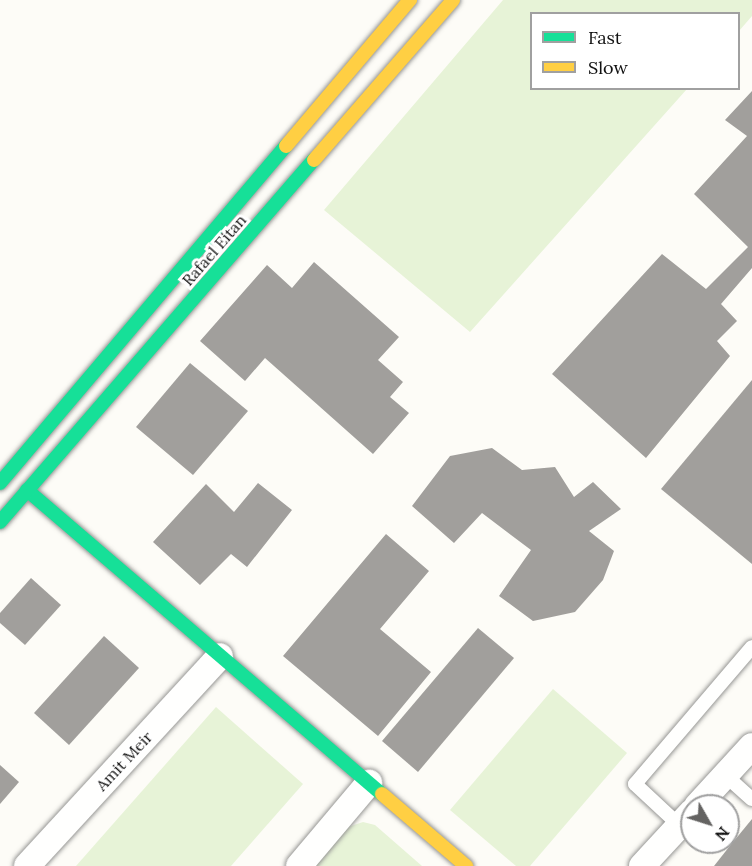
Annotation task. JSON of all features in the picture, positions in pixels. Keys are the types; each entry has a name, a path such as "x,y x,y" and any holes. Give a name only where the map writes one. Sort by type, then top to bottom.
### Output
{"main road":[{"name":"Rafael Eitan","path":"0,483 410,0"},
{"name":"Rafael Eitan","path":"0,522 453,0"},
{"path":"27,490 466,866"}],"street":[{"name":"Amit Meir","path":"27,866 220,656"},
{"path":"708,794 752,746"},
{"path":"299,866 369,783"},
{"path":"642,866 680,825"}],"lane":[{"path":"680,815 634,784 752,647"},
{"path":"725,775 752,799"}],"green space":[{"path":"503,0 752,0 752,16 740,30 740,12 530,12 530,90 686,90 470,332 324,210"},
{"path":"553,689 627,753 530,866 516,866 450,810"},
{"path":"216,707 303,784 231,866 76,866"},
{"path":"363,822 375,825 422,866 314,866 348,827"}],"building":[{"path":"752,91 752,268 721,304 737,321 717,341 730,356 646,458 552,374 662,254 706,289 748,247 694,194 747,136 725,120"},
{"path":"314,262 399,337 378,360 403,382 390,397 409,413 373,454 265,358 245,381 200,341 267,265 292,288"},
{"path":"190,363 248,411 193,475 136,427"},
{"path":"752,380 752,564 661,489"},
{"path":"492,448 522,470 555,467 574,497 593,482 621,509 589,531 614,551 603,580 575,612 533,621 499,596 531,550 482,513 454,543 412,506 450,456"},
{"path":"258,483 292,510 247,567 231,554 200,585 153,542 206,484 234,512"},
{"path":"386,534 429,571 380,629 431,672 378,736 283,656"},
{"path":"31,578 61,605 25,645 0,623 0,613"},
{"path":"478,628 514,658 418,772 382,741"},
{"path":"104,636 139,668 69,745 34,713"},
{"path":"0,765 19,782 0,804"},
{"path":"752,819 752,866 714,866 723,854 740,854 740,834"}],"traffic: fast":[{"path":"0,483 286,146"},
{"path":"0,522 314,160"},
{"path":"27,490 382,794"}],"traffic: slow":[{"path":"286,146 410,0"},
{"path":"314,160 453,0"},
{"path":"382,794 466,866"}]}
